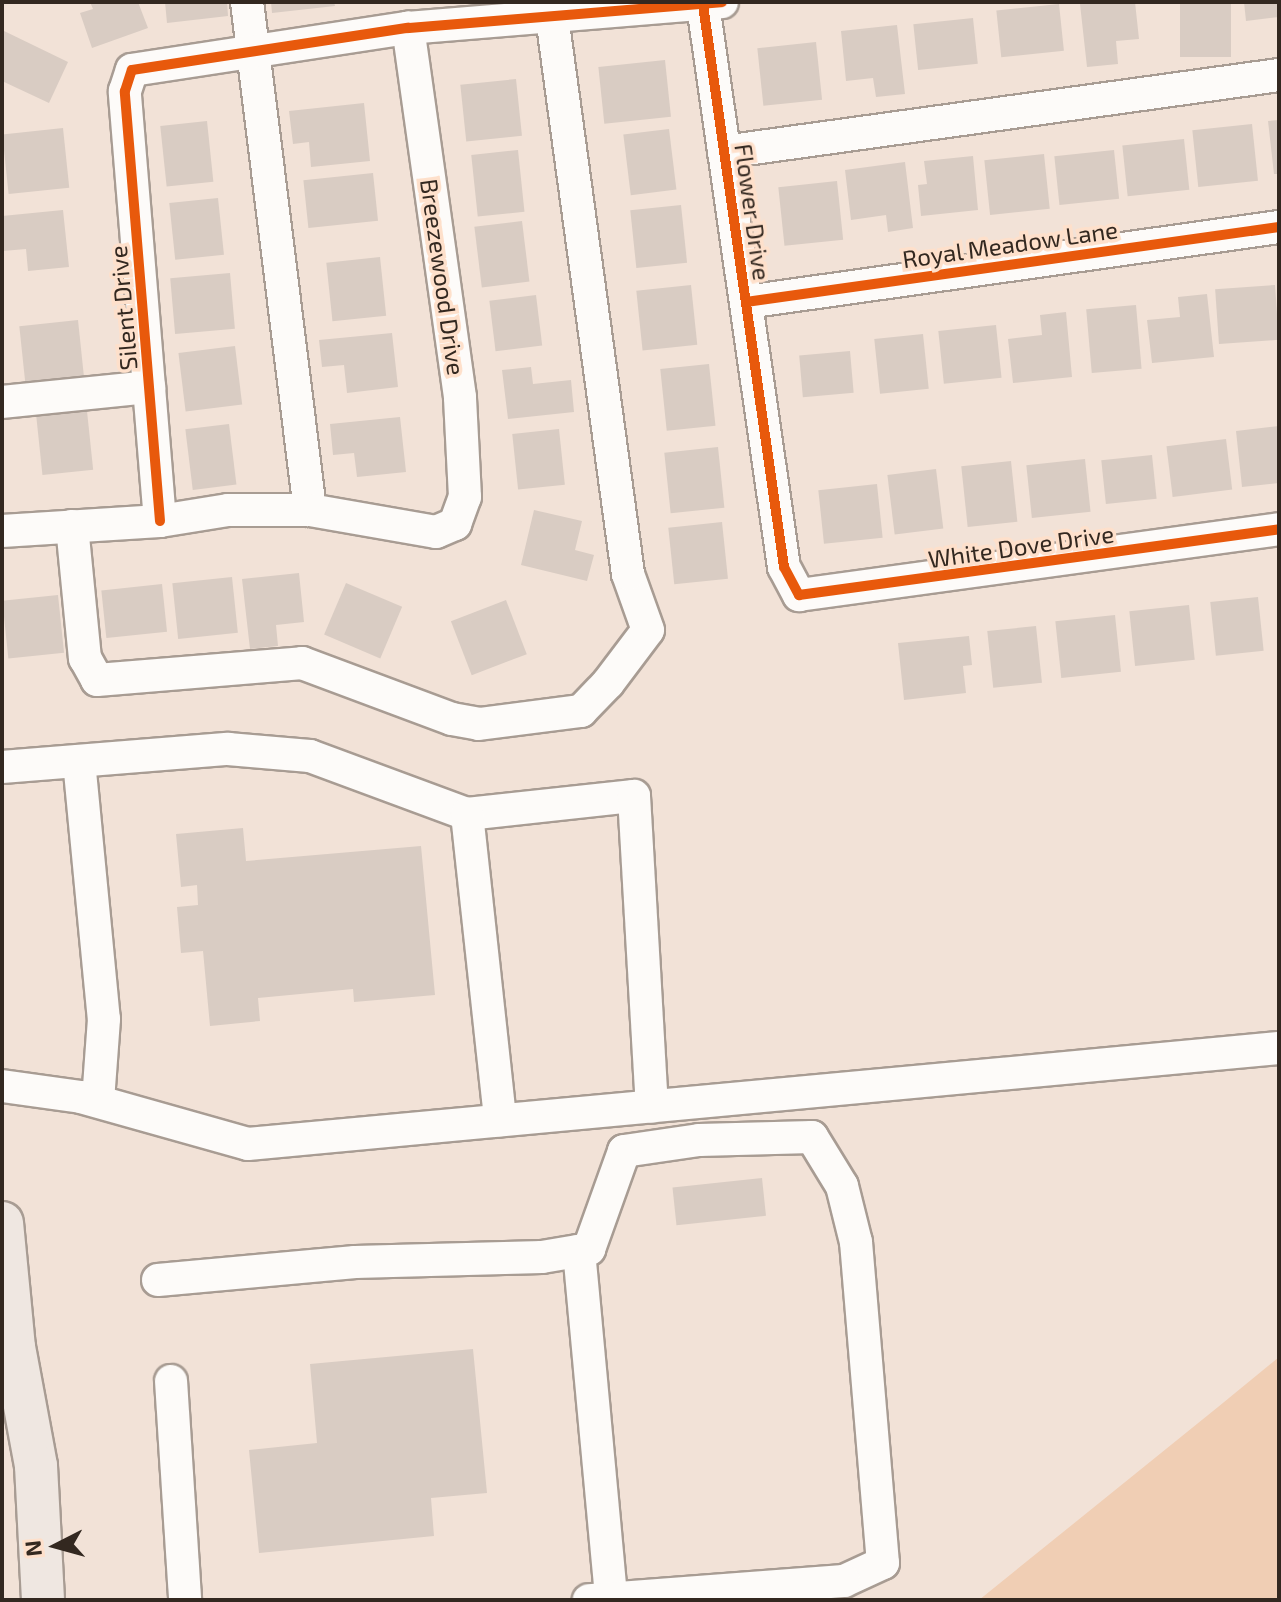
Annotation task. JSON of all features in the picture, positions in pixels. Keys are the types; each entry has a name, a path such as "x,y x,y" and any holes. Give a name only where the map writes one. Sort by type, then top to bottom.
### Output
{"main road":[{"path":"2,1223 14,1347 36,1466 43,1600"}],"street":[{"path":"2,531 160,521 228,510 310,510 247,2"},
{"path":"255,51 408,28 712,3"},
{"name":"Flower Drive","path":"712,3 724,152 784,567"},
{"path":"72,526 85,658 97,680 302,663 452,719 479,724 581,711 590,702 648,630 628,574 552,17"},
{"name":"Breezewood Drive","path":"310,510 436,532 455,524 465,497 460,397 408,28"},
{"name":"Silent Drive","path":"160,521 125,91 132,70 255,51"},
{"path":"724,152 1279,75"},
{"name":"Royal Meadow Lane","path":"746,302 1279,227"},
{"path":"2,402 149,387"},
{"name":"White Dove Drive","path":"784,567 799,595 813,596 1279,529"},
{"path":"2,767 228,749 310,756 467,814 634,796 652,1106"},
{"path":"79,761 104,1019 98,1101"},
{"path":"467,814 500,1120"},
{"path":"2,1086 98,1101 248,1144 1279,1048"},
{"path":"158,1280 355,1262 589,1249 624,1151 699,1140 812,1137 842,1186 856,1242 883,1563 844,1581 618,1599 579,1251"},
{"path":"171,1381 185,1600"}],"shaded area":[{"path":"1279,1357 1279,1600 979,1600 1218,1407"}],"building":[{"path":"90,2 138,2 148,28 92,48 80,13 93,9"},
{"path":"165,2 227,2 228,16 167,23"},
{"path":"271,2 334,2 335,6 272,13"},
{"path":"1135,2 1139,39 1116,41 1118,64 1087,67 1080,4"},
{"path":"1180,2 1231,2 1231,57 1180,57"},
{"path":"1244,2 1279,2 1279,17 1246,21"},
{"path":"1059,4 1064,51 1001,57 996,11"},
{"path":"973,18 978,64 918,70 913,24"},
{"path":"897,25 905,94 876,97 873,78 846,81 841,31"},
{"path":"2,30 68,62 49,103 2,81"},
{"path":"816,42 822,100 763,106 757,48"},
{"path":"665,60 671,117 604,124 598,67"},
{"path":"516,79 522,136 466,142 460,85"},
{"path":"364,103 370,161 311,167 309,142 293,144 289,111"},
{"path":"1279,120 1279,174 1274,174 1268,121"},
{"path":"207,121 213,182 167,187 160,126"},
{"path":"1252,124 1258,181 1198,187 1192,130"},
{"path":"63,128 69,188 9,194 2,134"},
{"path":"669,129 676,190 631,195 623,135"},
{"path":"1184,139 1189,190 1128,196 1122,145"},
{"path":"518,150 524,212 478,217 471,155"},
{"path":"1114,150 1119,199 1059,205 1054,156"},
{"path":"1044,154 1050,209 990,215 984,160"},
{"path":"973,156 978,210 921,216 918,185 927,184 924,161"},
{"path":"905,162 913,228 888,232 886,215 851,220 845,170"},
{"path":"373,173 378,221 308,228 303,180"},
{"path":"837,181 843,240 784,246 778,187"},
{"path":"218,198 224,255 175,260 169,203"},
{"path":"681,205 687,263 636,268 630,210"},
{"path":"63,210 69,267 28,271 26,249 3,251 2,216"},
{"path":"522,221 529,282 482,287 474,227"},
{"path":"380,257 386,316 332,321 326,263"},
{"path":"230,273 235,329 175,334 170,278"},
{"path":"691,285 697,345 643,350 636,291"},
{"path":"1275,285 1279,340 1219,344 1215,289"},
{"path":"1207,294 1214,357 1152,363 1147,320 1180,317 1178,297"},
{"path":"536,295 542,346 496,351 489,301"},
{"path":"1136,305 1142,369 1092,373 1086,309"},
{"path":"1066,312 1072,377 1013,383 1008,339 1042,335 1040,315"},
{"path":"78,320 84,379 25,385 19,326"},
{"path":"996,325 1002,378 944,384 938,331"},
{"path":"392,333 398,387 347,393 344,365 322,367 319,340"},
{"path":"923,334 929,389 880,394 874,339"},
{"path":"235,346 242,405 186,412 178,353"},
{"path":"850,351 854,393 803,397 799,355"},
{"path":"709,364 715,426 667,431 660,369"},
{"path":"531,367 533,384 571,380 574,412 508,419 502,370"},
{"path":"87,411 93,470 42,475 36,416"},
{"path":"400,417 406,472 357,477 354,453 333,455 330,424"},
{"path":"229,424 236,485 193,490 185,429"},
{"path":"1279,426 1279,483 1242,487 1236,431"},
{"path":"559,429 565,485 518,490 512,434"},
{"path":"1226,439 1232,490 1173,497 1166,446"},
{"path":"718,447 724,508 671,513 664,453"},
{"path":"1152,455 1157,499 1106,504 1101,460"},
{"path":"1085,459 1091,512 1032,518 1026,465"},
{"path":"1011,461 1017,522 968,527 961,466"},
{"path":"936,469 943,529 895,535 887,475"},
{"path":"877,484 883,538 824,544 818,490"},
{"path":"534,510 582,521 575,550 594,555 587,581 521,565"},
{"path":"722,522 728,579 674,584 668,528"},
{"path":"299,573 304,622 276,625 278,646 250,649 242,579"},
{"path":"232,577 238,633 178,639 172,583"},
{"path":"346,583 402,607 380,658 324,635"},
{"path":"162,584 167,632 106,638 101,590"},
{"path":"58,595 64,653 8,659 2,601"},
{"path":"1258,597 1264,651 1216,656 1210,602"},
{"path":"506,600 527,654 472,675 451,621"},
{"path":"1189,605 1195,660 1135,666 1129,611"},
{"path":"1115,615 1121,672 1061,678 1055,621"},
{"path":"1036,626 1042,683 993,688 987,631"},
{"path":"969,636 972,665 963,666 966,693 904,700 898,643"},
{"path":"243,828 246,861 421,846 435,995 354,1002 353,989 258,998 260,1021 210,1026 203,951 181,953 177,907 198,905 197,885 181,887 176,834"},
{"path":"762,1178 766,1216 676,1225 672,1187"},
{"path":"473,1349 487,1493 431,1498 434,1536 259,1553 249,1450 317,1443 310,1364"}],"cycle path":[{"path":"160,521 125,91 132,70 408,28 722,2"},
{"path":"703,5 784,567 799,595 1279,529"},
{"path":"746,302 1279,227"}]}
